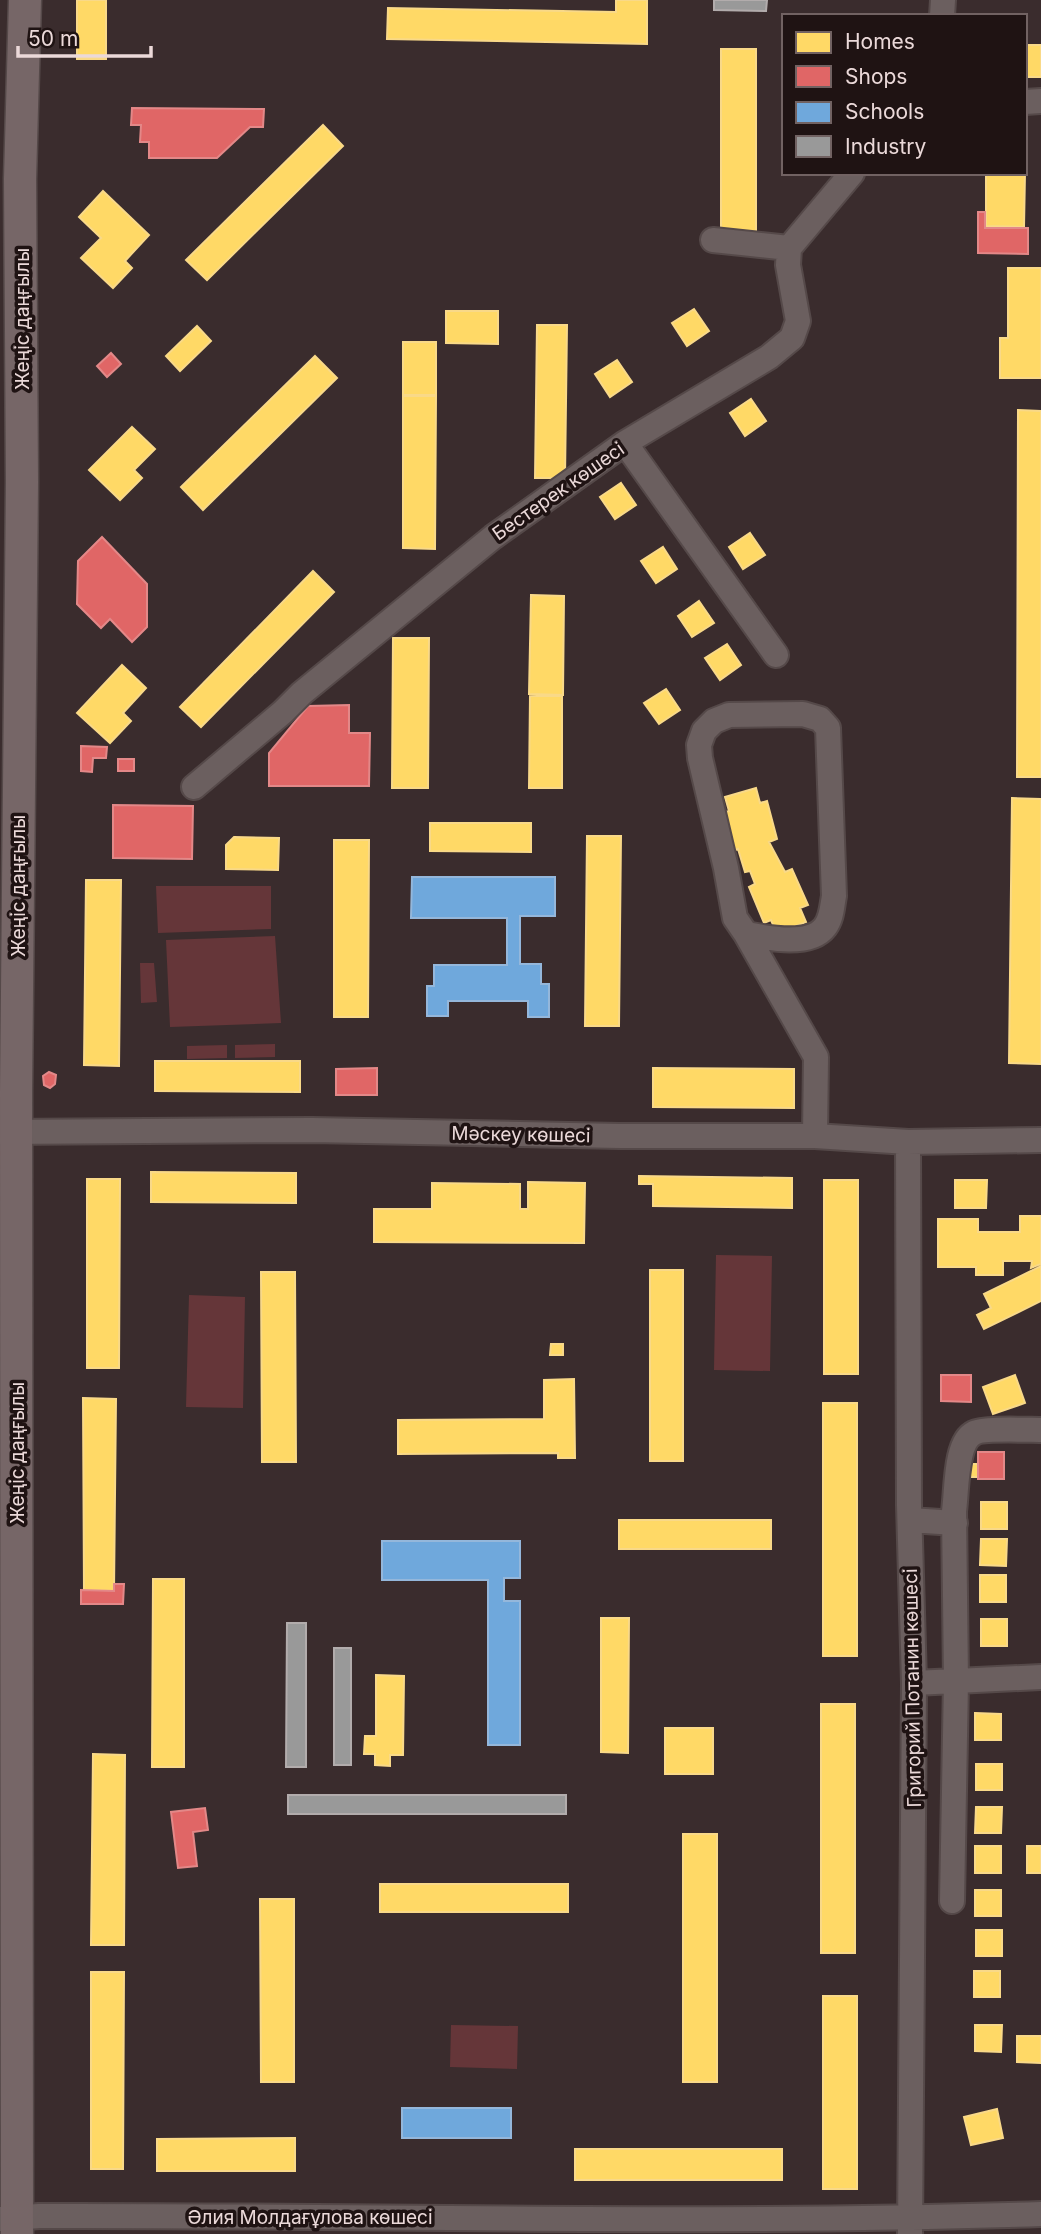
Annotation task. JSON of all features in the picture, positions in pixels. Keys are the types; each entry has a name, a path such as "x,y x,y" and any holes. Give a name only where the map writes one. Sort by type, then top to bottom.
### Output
{"main road":[{"name":"Жеңіс даңғылы","path":"12,2224 8,1132 22,441 20,179 25,0"}],"street":[{"path":"713,240 789,248 850,175"},
{"name":"Бестерек көшесі","path":"194,787 302,693 493,537 625,443 769,357 792,338 799,321 788,265 789,248"},
{"path":"625,443 776,655"},
{"path":"746,934 778,941 816,935 831,916 834,896 828,728 820,719 803,714 729,715 714,721 704,731 699,745 735,918 816,1056 815,1136"},
{"name":"Мәскеу көшесі","path":"8,1132 312,1130 620,1136 815,1136 908,1142 1041,1140"},
{"name":"Григорий Потанин көшесі","path":"908,1142 910,1520 914,1683 910,2226"},
{"path":"952,1901 956,1681 954,1523 958,1461 964,1441 975,1432 1041,1430"},
{"path":"910,1520 954,1523"},
{"path":"914,1683 1041,1677"},
{"name":"Әлия Молдағұлова көшесі","path":"12,2224 64,2216 789,2220 910,2226 1041,2214"}],"shaded area":[{"path":"156,886 271,886 271,929 158,933"},
{"path":"275,936 281,1023 170,1027 166,940"},
{"path":"140,963 154,963 157,1002 141,1003"},
{"path":"275,1044 275,1057 235,1058 235,1045"},
{"path":"227,1045 227,1058 187,1059 187,1046"},
{"path":"716,1255 772,1256 770,1371 714,1370"},
{"path":"189,1295 245,1297 243,1408 186,1407"},
{"path":"451,2025 518,2026 517,2069 450,2067"}],"building: Homes":[{"path":"77,0 106,0 106,59 77,59"},
{"path":"616,0 647,0 647,44 387,39 388,8 616,12"},
{"path":"1027,45 1041,45 1041,77 1027,77"},
{"path":"721,49 756,49 756,235 721,235"},
{"path":"323,125 343,146 207,280 186,260"},
{"path":"986,175 1025,175 1024,227 986,226"},
{"path":"103,191 149,235 125,261 132,268 113,288 81,258 101,238 79,217"},
{"path":"1008,268 1041,268 1041,378 1000,378 1000,338 1008,338"},
{"path":"694,309 709,331 687,346 672,323"},
{"path":"446,311 498,311 498,344 446,343"},
{"path":"537,325 567,325 565,478 535,478"},
{"path":"197,326 211,341 180,371 166,356"},
{"path":"403,342 436,342 436,395 403,395"},
{"path":"315,356 337,378 203,510 181,487"},
{"path":"617,360 632,382 610,397 595,374"},
{"path":"403,396 436,396 435,549 403,548"},
{"path":"751,399 766,421 745,436 730,413"},
{"path":"1018,410 1041,411 1041,777 1017,777"},
{"path":"132,427 155,449 134,470 142,478 120,500 89,470"},
{"path":"621,483 636,505 615,519 600,497"},
{"path":"750,533 765,555 743,569 729,547"},
{"path":"663,547 677,569 656,583 641,561"},
{"path":"313,571 334,592 201,727 180,707"},
{"path":"531,595 564,596 563,695 529,694"},
{"path":"699,601 714,623 692,637 678,616"},
{"path":"393,638 429,638 428,788 392,788"},
{"path":"727,644 741,665 720,680 705,658"},
{"path":"122,665 146,688 123,713 131,721 110,743 77,713"},
{"path":"666,689 680,710 659,724 644,703"},
{"path":"530,696 562,696 562,788 529,788"},
{"path":"756,788 760,803 767,801 777,839 769,842 785,872 792,869 808,905 800,908 806,922 777,934 771,920 764,923 749,887 755,884 750,871 745,872 738,849 731,851 721,813 729,811 725,797"},
{"path":"1012,798 1041,799 1041,1064 1009,1063"},
{"path":"430,823 531,823 531,852 430,851"},
{"path":"587,836 621,836 619,1026 585,1026"},
{"path":"234,837 279,838 278,870 226,869 226,845"},
{"path":"334,840 369,840 368,1017 334,1017"},
{"path":"86,880 121,880 119,1066 84,1065"},
{"path":"155,1061 300,1061 300,1092 155,1091"},
{"path":"653,1068 794,1069 794,1108 653,1107"},
{"path":"151,1172 296,1173 296,1203 151,1202"},
{"path":"639,1176 792,1178 792,1208 653,1206 653,1184 639,1184"},
{"path":"87,1179 120,1179 119,1368 87,1368"},
{"path":"824,1180 858,1180 858,1374 824,1374"},
{"path":"955,1180 987,1180 986,1208 955,1208"},
{"path":"528,1182 585,1183 584,1243 374,1242 374,1209 432,1209 432,1183 520,1184 520,1209 528,1209"},
{"path":"1020,1216 1041,1216 1041,1264 1031,1268 1032,1261 1003,1261 1003,1275 976,1275 976,1267 938,1267 938,1219 978,1219 978,1232 1020,1232"},
{"path":"1041,1266 1041,1301 984,1329 977,1315 991,1308 984,1294"},
{"path":"650,1270 683,1270 683,1461 650,1461"},
{"path":"261,1272 295,1272 296,1462 262,1462"},
{"path":"551,1344 563,1344 563,1355 550,1355"},
{"path":"1015,1375 1025,1403 993,1414 983,1387"},
{"path":"574,1379 575,1458 558,1458 558,1453 398,1454 398,1420 544,1419 544,1380"},
{"path":"83,1398 116,1399 114,1591 84,1590"},
{"path":"823,1403 857,1403 857,1656 823,1656"},
{"path":"966,1464 978,1464 978,1477 966,1477"},
{"path":"981,1502 1007,1502 1007,1529 981,1529"},
{"path":"619,1520 771,1520 771,1549 619,1549"},
{"path":"981,1539 1007,1539 1006,1566 980,1565"},
{"path":"980,1575 1006,1575 1006,1602 980,1602"},
{"path":"153,1579 184,1579 184,1767 152,1767"},
{"path":"601,1618 629,1618 628,1753 601,1752"},
{"path":"981,1619 1007,1619 1007,1646 981,1646"},
{"path":"376,1675 404,1676 403,1755 390,1755 390,1766 375,1765 375,1754 364,1754 365,1736 376,1736"},
{"path":"821,1704 855,1704 855,1953 821,1953"},
{"path":"975,1713 1001,1714 1001,1740 975,1740"},
{"path":"665,1728 713,1728 713,1774 665,1774"},
{"path":"93,1754 125,1755 124,1945 91,1945"},
{"path":"976,1764 1002,1764 1002,1790 976,1790"},
{"path":"976,1807 1002,1807 1001,1833 975,1833"},
{"path":"683,1834 717,1834 717,2082 683,2082"},
{"path":"975,1846 1001,1846 1001,1873 975,1873"},
{"path":"1027,1846 1041,1846 1041,1873 1027,1873"},
{"path":"380,1884 568,1884 568,1912 380,1912"},
{"path":"975,1890 1001,1890 1001,1916 975,1916"},
{"path":"260,1899 294,1899 294,2082 261,2082"},
{"path":"976,1930 1002,1930 1002,1956 976,1956"},
{"path":"974,1971 1000,1971 1000,1997 974,1997"},
{"path":"91,1972 124,1972 123,2169 91,2169"},
{"path":"823,1996 857,1996 857,2189 823,2189"},
{"path":"975,2025 1002,2025 1001,2052 975,2051"},
{"path":"1017,2036 1041,2036 1041,2063 1017,2062"},
{"path":"997,2109 1003,2138 971,2145 964,2117"},
{"path":"295,2138 295,2171 157,2171 157,2139"},
{"path":"575,2149 782,2149 782,2180 575,2180"}],"building: Shops":[{"path":"132,108 264,109 263,127 250,127 217,158 149,158 149,142 140,142 141,125 131,125"},
{"path":"978,212 985,212 985,228 1028,228 1028,254 978,253"},
{"path":"111,353 121,364 107,377 97,366"},
{"path":"102,537 147,584 147,627 132,642 110,619 101,628 77,604 78,561"},
{"path":"349,705 349,733 370,733 369,786 269,786 269,753 308,706"},
{"path":"81,746 107,747 106,758 93,758 92,772 81,771"},
{"path":"118,759 134,759 134,771 118,771"},
{"path":"113,805 193,806 192,859 113,858"},
{"path":"377,1068 377,1095 336,1095 336,1069"},
{"path":"49,1072 56,1075 55,1084 50,1088 44,1085 43,1076"},
{"path":"941,1375 971,1375 971,1402 941,1401"},
{"path":"978,1452 1004,1452 1004,1479 978,1479"},
{"path":"114,1584 124,1584 123,1604 81,1604 81,1590 114,1591"},
{"path":"205,1808 208,1830 193,1832 197,1866 178,1868 171,1812"}],"building: Schools":[{"path":"412,877 555,877 555,916 520,916 520,964 541,964 541,984 549,984 549,1017 528,1017 528,1001 448,1001 448,1016 427,1016 427,986 434,986 434,965 507,965 507,918 411,918"},
{"path":"382,1541 520,1541 520,1578 504,1578 504,1601 520,1601 520,1745 488,1745 488,1580 382,1580"},
{"path":"402,2108 511,2108 511,2138 402,2138"}],"building: Industry":[{"path":"714,0 767,0 766,11 714,10"},
{"path":"287,1623 306,1623 306,1767 286,1767"},
{"path":"334,1648 351,1648 351,1765 334,1765"},
{"path":"288,1795 566,1795 566,1814 288,1814"}]}
